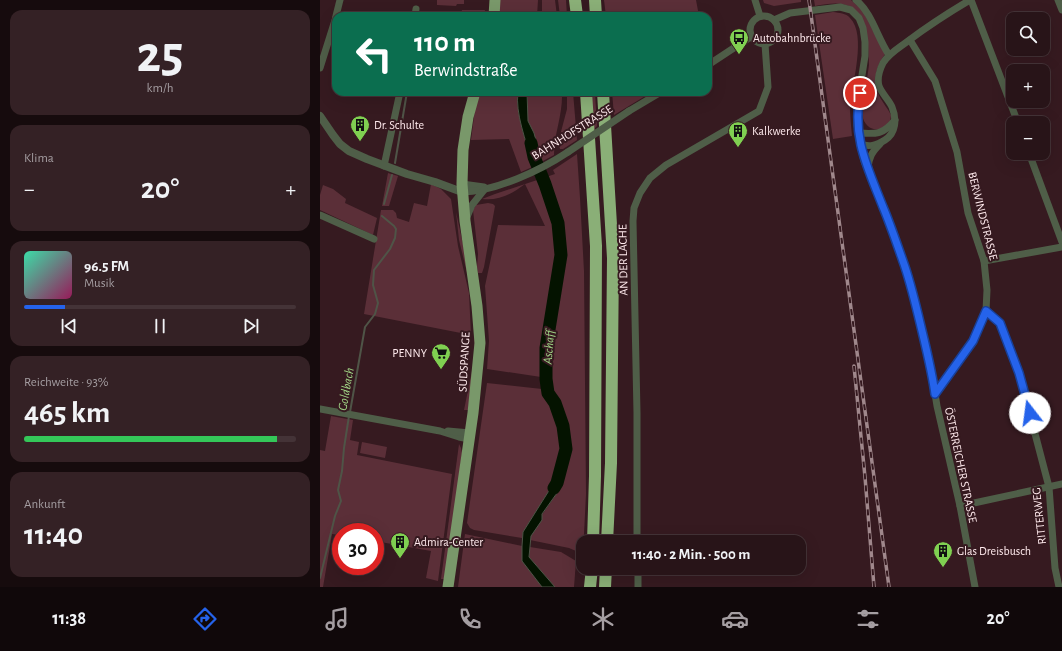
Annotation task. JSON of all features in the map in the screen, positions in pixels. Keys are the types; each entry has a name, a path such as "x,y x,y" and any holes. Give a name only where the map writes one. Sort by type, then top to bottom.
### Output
{"highway":[{"path":"575,0 576,12"},
{"path":"595,0 596,12"},
{"path":"586,96 596,246 595,476 593,535"},
{"path":"603,96 613,258 611,463 607,535"},
{"path":"590,587 591,575"},
{"path":"605,587 606,575"}],"main road":[{"path":"494,12 495,0"},
{"name":"SÜDSPANGE","path":"448,587 470,436 480,344 477,306 462,188 463,150 468,117 474,96"}],"street":[{"path":"337,12 340,0"},
{"path":"755,0 760,16"},
{"path":"856,0 869,14 881,44 889,55"},
{"path":"868,170 871,153 881,143 890,137 894,130 895,120 892,107 879,86 878,80 880,70 889,55 938,19 970,0 1015,116"},
{"path":"1058,0 1062,10"},
{"name":"ÖSTERREICHER STRASSE","path":"774,20 790,12 840,6 851,10 859,18 863,28 865,42 862,78 857,107 860,144 868,170 905,267 914,298 932,369 937,406 960,506 975,587"},
{"path":"760,16 767,16 774,20 778,27 778,35 773,41 765,44 758,42 752,36 750,29 753,21 760,16"},
{"path":"320,68 332,29"},
{"path":"712,62 752,36"},
{"name":"BERWINDSTRASSE","path":"910,40 935,81 957,152 968,213 984,261 987,290 986,311 973,341 935,394"},
{"name":"AN DER LACHE","path":"637,535 634,208 640,193 650,178 666,165 758,111 768,87 765,44"},
{"path":"384,166 399,96"},
{"name":"BAHNHOFSTRASSE","path":"465,221 472,204 484,190 524,176 559,157 654,96"},
{"name":"BAHNHOFSTRASSE","path":"320,116 333,135 349,151 384,166 435,182 462,188 484,190"},
{"path":"858,133 873,134 883,132 889,128 895,120"},
{"path":"860,144 873,146 881,143"},
{"path":"1032,160 1062,240"},
{"name":"BAHNHOFSTRASSE","path":"462,188 492,186"},
{"path":"320,215 374,239"},
{"path":"984,261 1062,247"},
{"name":"RITTERWEG","path":"986,311 1000,323 1019,373 1049,487 1055,568 1059,587"},
{"path":"320,409 470,436"},
{"path":"960,506 1062,484"},
{"path":"638,575 638,587"}],"shaded area":[{"path":"437,0 464,0 464,4 457,4 456,6 437,5"},
{"path":"499,0 538,0 537,12 498,12"},
{"path":"542,0 555,0 556,12 542,12"},
{"path":"558,0 566,0 567,12 560,12"},
{"path":"604,0 696,0 698,12 606,12"},
{"path":"763,0 801,0 801,2 774,6 764,3"},
{"path":"814,0 851,0 863,11 885,54 876,72 875,83 881,99 891,115 887,126 878,130 872,129 864,121 862,114 869,65 868,45 853,8 844,4 815,6"},
{"path":"462,10 485,10 485,12 461,12"},
{"path":"833,12 844,14 850,18 855,26 858,47 850,105 852,136 833,139 815,15"},
{"path":"479,96 518,96 518,109 532,162 534,133 528,121 527,96 562,96 554,155 521,172 509,139 471,140 475,109"},
{"path":"518,96 527,96 528,121 534,133 540,155 532,162 524,136"},
{"path":"567,96 573,96 577,140 563,149 560,149 558,143 567,109"},
{"path":"591,96 595,96 597,126 594,129"},
{"path":"612,96 645,96 614,115"},
{"path":"577,154 584,271 586,494 584,535 576,535 576,551 569,548 530,540 542,515 557,493 556,473 550,489 523,532 522,538 474,530 470,528 467,523 487,383 542,389 541,377 487,369 489,341 485,286 498,225 545,226 525,184 555,174 553,170"},
{"path":"388,173 398,176 389,206 382,206"},
{"path":"431,184 441,189 451,199 458,246 469,293 471,335 364,314 381,210 393,210 396,213 397,218 409,222 414,203 427,206"},
{"path":"525,184 515,191 500,198 482,199 495,194"},
{"path":"323,185 333,189 346,199 345,203 377,218 373,235 320,210 320,195"},
{"path":"488,203 495,206 484,267 482,273 478,273 478,254 473,210 476,205"},
{"path":"456,212 472,285 475,307 476,357 468,410 464,410 475,356 473,307 470,285 459,240"},
{"path":"331,416 353,420 350,440 359,442 357,455 452,474 438,581 426,578 431,551 384,543 384,523 332,523 332,534 323,587 320,587 320,450 325,451"},
{"path":"362,442 387,447 385,458 360,453"},
{"path":"459,444 462,453 449,558 444,579 441,579"},
{"path":"560,472 562,475 557,493 542,514 542,520 531,536 529,557 555,587 542,587 522,561 523,532 550,489 556,473"},
{"path":"465,534 522,546 523,561 542,587 458,587"},
{"path":"530,547 561,552 576,561 574,587 555,587 529,557"}],"waterway":[{"path":"395,163 406,96"},
{"name":"Aschaff","path":"531,143 534,157 558,223 561,255 546,348 546,379 548,393 555,403 563,426 566,449 557,483 554,488"},
{"path":"384,204 392,175"},
{"name":"Goldbach","path":"350,412 365,327 375,314 378,303 373,285 374,270 390,249 395,238 396,229 382,216"},
{"name":"Goldbach","path":"320,578 335,516 341,501 338,490 349,416"}],"railway":[{"path":"809,0 889,587"},
{"path":"854,366 874,587"}],"place":[{"name":"Autobahnbrücke","path":"739,55"},
{"name":"Dr. Schulte","path":"360,142"},
{"name":"Kalkwerke","path":"738,148"},
{"name":"PENNY","path":"441,370"},
{"name":"Admira-Center","path":"400,559"},
{"name":"Glas Dreisbusch","path":"943,568"}],"route":[{"path":"860,93 857,107 857,125 864,161 905,267 932,369 935,394 973,341 986,311 1000,323 1019,373 1030,413"}]}
